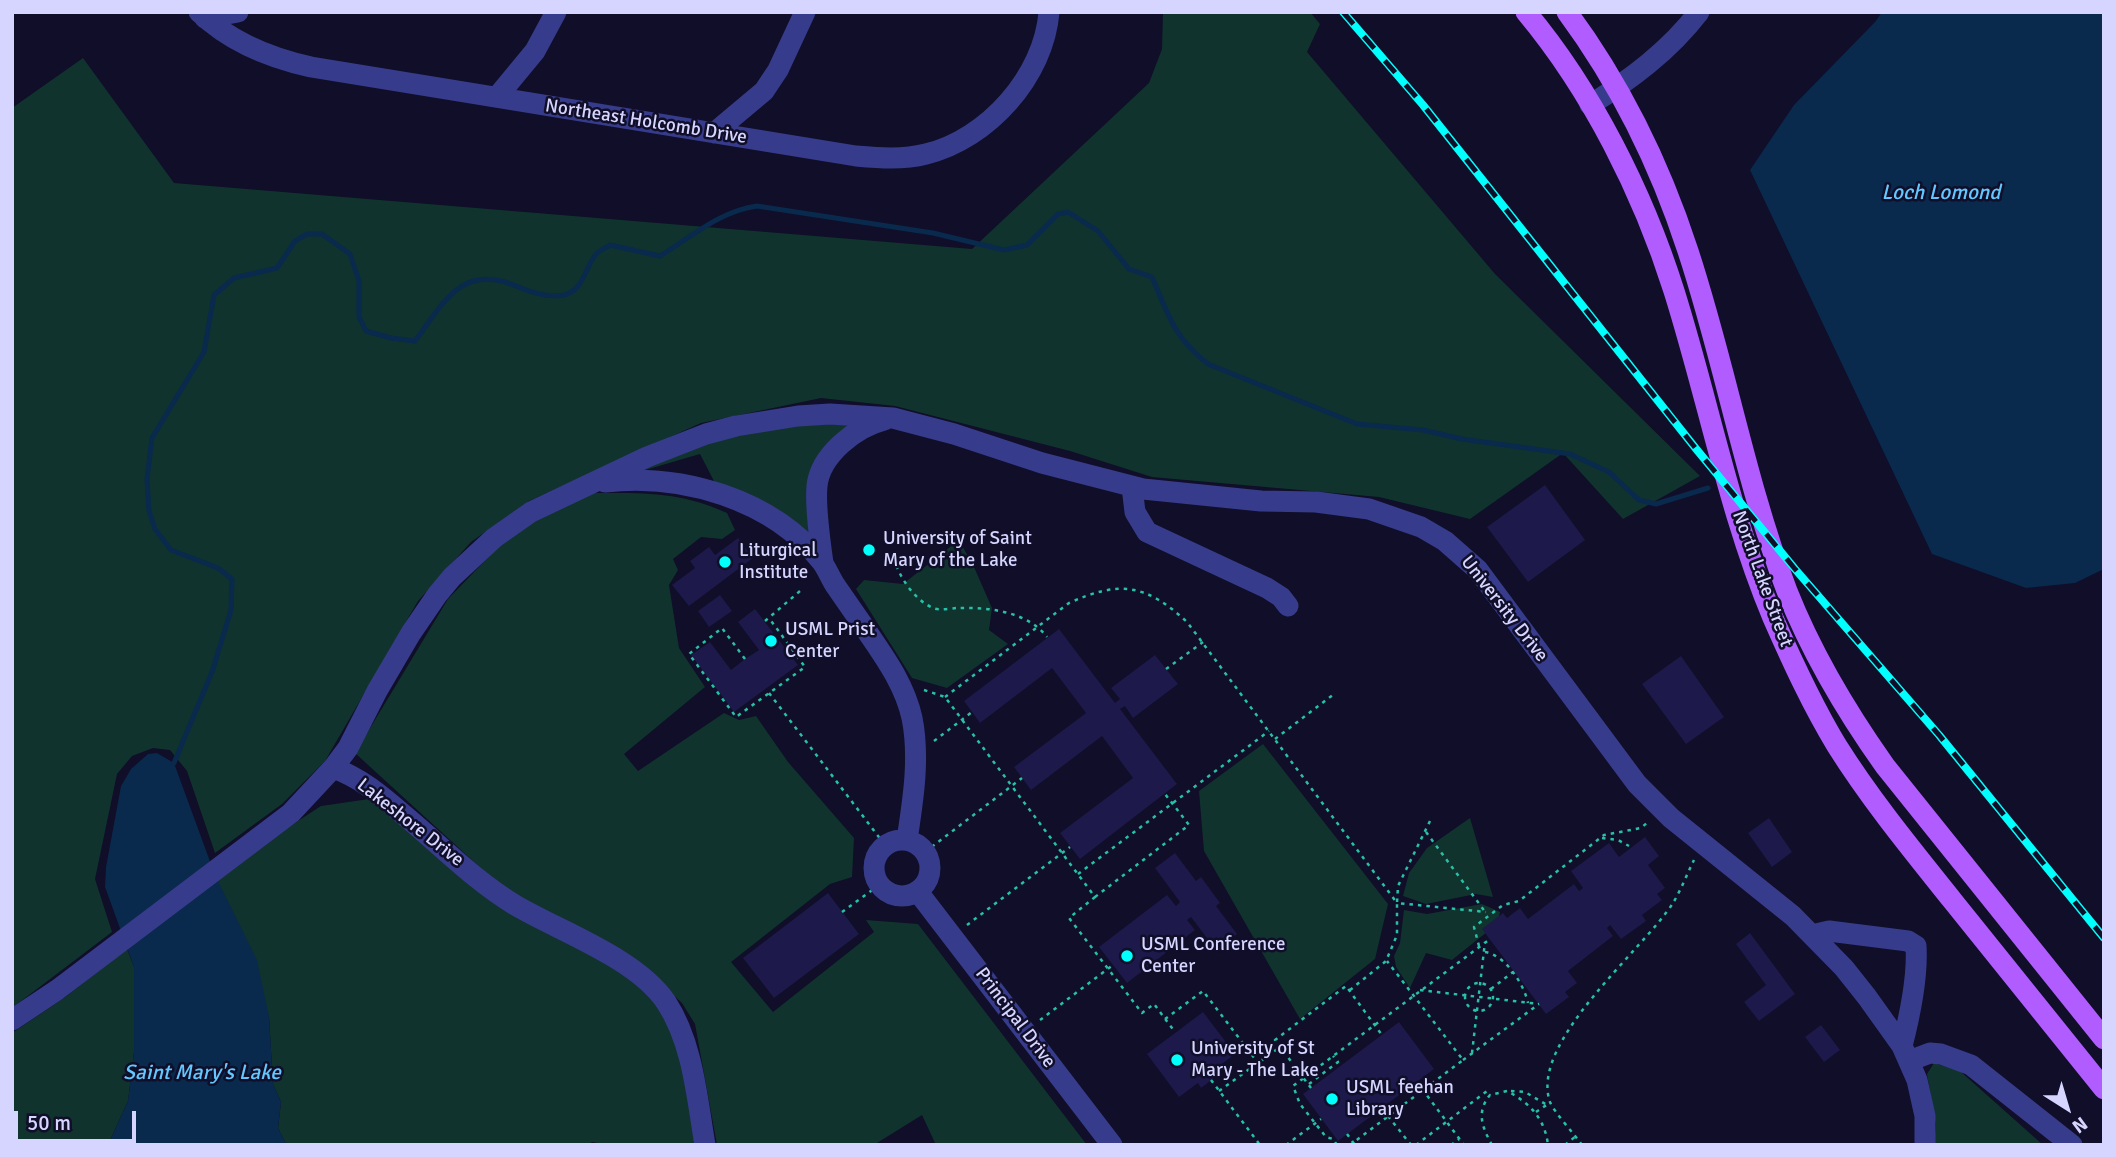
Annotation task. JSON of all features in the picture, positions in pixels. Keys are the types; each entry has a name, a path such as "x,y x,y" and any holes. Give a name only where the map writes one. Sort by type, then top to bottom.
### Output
{"main road":[{"name":"North Lake Street","path":"1527,12 1559,55 1590,105 1630,179 1659,249 1677,300 1746,543 1797,672 1836,744 1893,825 2104,1089"},
{"name":"North Lake Street","path":"1567,12 1617,88 1650,153 1680,226 1755,494 1788,594 1818,659 1853,720 1885,766 2104,1038"}],"street":[{"path":"202,15 238,12"},
{"path":"497,97 535,51 556,12"},
{"path":"714,133 764,91 778,70 805,12"},
{"path":"1590,105 1643,69 1699,12"},
{"name":"Northeast Holcomb Drive","path":"202,15 233,38 284,61 856,156 891,158 936,151 967,137 989,122 1009,102 1025,79 1043,44 1048,20"},
{"name":"University Drive","path":"333,768 348,748 411,633 437,595 495,537 531,512 676,444 736,426 798,416 893,418 1132,487 1369,509 1421,527 1445,541 1478,570 1637,784 1663,810 1812,934 1867,997 1905,1054"},
{"path":"822,563 817,485 821,471 837,447 859,429 893,418"},
{"path":"592,484 617,481 662,482 693,486 728,496 774,520 822,563 901,682 911,715 915,756 915,785 907,840"},
{"path":"1132,487 1135,512 1147,532 1267,588 1281,597 1288,606"},
{"path":"12,1020 57,990 291,813 333,768"},
{"name":"Lakeshore Drive","path":"333,768 381,795 492,890 617,959 645,980 665,1001 681,1031 693,1077 705,1145"},
{"path":"907,840 916,843 925,852 931,867 925,885 918,892 901,897 892,895 879,885 874,874 874,865 876,856 885,845 907,840"},
{"name":"Principal Drive","path":"918,892 1112,1145"},
{"path":"1812,934 1829,931 1908,942 1916,946 1917,961 1905,1054 1917,1080 1925,1116 1925,1145"},
{"path":"1905,1054 1941,1054 1972,1065 2072,1145"}],"path":[{"path":"893,558 900,575 919,598 935,609 981,608 1006,612 1039,626 1048,637"},
{"path":"945,696 1069,603 1089,594 1111,589 1129,588 1150,594 1170,606 1187,622 1398,903 1487,914"},
{"path":"765,621 800,591"},
{"path":"746,659 722,628 689,654 736,717 805,667 769,618"},
{"path":"1166,669 1203,642"},
{"path":"775,682 778,686"},
{"path":"901,682 945,696 1095,897"},
{"path":"769,693 885,845"},
{"path":"1275,739 1334,694"},
{"path":"757,696 760,700"},
{"path":"915,756 972,712"},
{"path":"1078,874 1269,731"},
{"path":"925,852 1022,778"},
{"path":"1165,794 1189,825 1069,918 1142,1013 1154,1004 1175,1032"},
{"path":"1479,947 1474,927 1487,914 1503,905 1519,901 1604,835 1641,828 1663,810"},
{"path":"1350,990 1386,961 1397,935 1398,886 1430,821"},
{"path":"1425,831 1487,914"},
{"path":"1601,838 1618,840 1629,846"},
{"path":"1549,1103 1548,1077 1562,1039 1595,995 1673,904 1702,843"},
{"path":"952,936 1070,846"},
{"path":"842,912 879,885"},
{"path":"1337,1145 1333,1139 1326,1137 1300,1104 1293,1086 1490,939"},
{"path":"1472,1053 1485,942"},
{"path":"1484,952 1496,955 1513,973 1528,1003"},
{"path":"1386,961 1463,1060"},
{"path":"1025,1031 1113,965"},
{"path":"1491,989 1513,973"},
{"path":"1480,983 1491,989 1493,999 1488,1007 1478,1011 1468,1005 1465,996 1468,988 1480,983"},
{"path":"1333,1056 1338,1062 1310,1086 1275,1040 1346,986 1382,1035"},
{"path":"1347,1135 1352,1144 1539,1004 1420,990"},
{"path":"1165,1019 1203,991 1258,1063"},
{"path":"1219,1091 1280,1046"},
{"path":"1211,1080 1260,1145"},
{"path":"1417,1082 1464,1145"},
{"path":"1416,1145 1487,1091 1490,1095"},
{"path":"1507,1091 1522,1099 1536,1112 1547,1131 1548,1145"},
{"path":"1492,1145 1482,1127 1481,1109 1490,1095 1507,1091 1525,1092 1549,1103 1582,1145"},
{"path":"1536,1112 1549,1103"},
{"path":"1388,1116 1410,1145"},
{"path":"1286,1145 1321,1118"},
{"path":"1565,1145 1576,1136"},
{"path":"1451,1145 1459,1139"}],"green space":[{"path":"1163,12 1310,12 1320,24 1307,52 1495,274 1700,476 1623,519 1563,453 1470,519 1379,497 1152,477 1070,451 895,406 821,398 701,423 529,501 471,542 418,601 325,761 282,804 215,853 187,771 170,750 153,748 132,756 117,774 95,879 112,932 12,1008 12,108 83,58 174,183 972,249 1149,83 1162,49"},
{"path":"807,420 849,424 820,452 807,489 811,540 716,485 700,454 635,473 702,441"},
{"path":"592,493 644,494 693,501 727,513 735,530 722,539 701,537 673,559 678,570 669,585 679,648 705,687 624,754 638,771 724,713 739,720 756,716 788,762 854,838 852,877 830,884 731,962 773,1012 874,932 866,920 918,924 1087,1145 936,1145 922,1115 877,1143 717,1145 695,1024 682,1003 660,983 496,882 355,753 448,599 504,541 538,519"},
{"path":"959,540 992,608 989,630 1008,644 947,688 912,678 856,589 864,580 903,584"},
{"path":"1263,744 1388,904 1375,959 1300,1019 1204,851 1199,791"},
{"path":"369,799 614,966 661,1004 676,1034 698,1145 610,1145 592,1142 588,1145 290,1145 285,1142 278,1128 281,1102 273,1084 269,1017 215,875 321,806"},
{"path":"1470,818 1493,897 1476,894 1426,904 1403,896 1409,873 1427,848"},
{"path":"1482,904 1500,912 1497,924 1452,960 1426,953 1410,988 1396,967 1394,956 1400,943 1404,910 1427,914"},
{"path":"127,949 134,967 134,1052 128,1101 108,1145 12,1145 12,1033 64,998"},
{"path":"1934,1063 1960,1071 2043,1145 1934,1145 1936,1125 1927,1074"}],"water":[{"name":"Loch Lomond","path":"1882,12 2104,12 2104,569 2075,583 2026,588 1932,554 1750,170 1794,105"},
{"name":"Saint Mary's Lake","path":"157,753 174,763 215,875 257,960 269,1017 273,1084 281,1102 278,1128 285,1142 290,1145 108,1145 128,1101 134,1052 134,967 105,887 106,867 121,786 131,769 148,754"}],"building":[{"path":"1545,485 1585,540 1528,582 1487,527"},
{"path":"738,538 753,558 689,606 672,585 695,568 690,561 709,547 715,555"},
{"path":"720,595 732,611 709,627 698,611"},
{"path":"755,609 798,665 734,712 691,655 710,642 731,670 759,650 738,622"},
{"path":"1059,629 1115,703 1120,699 1111,688 1155,655 1178,684 1133,718 1125,706 1120,709 1177,784 1080,859 1060,833 1133,778 1102,736 1031,790 1014,767 1086,713 1052,668 980,723 964,701"},
{"path":"1681,656 1724,717 1686,744 1642,684"},
{"path":"1769,818 1792,852 1772,867 1748,833"},
{"path":"1645,837 1659,856 1648,865 1665,888 1657,894 1662,900 1642,915 1646,921 1621,939 1610,925 1607,928 1613,936 1568,971 1577,983 1565,992 1569,997 1546,1014 1482,929 1503,913 1507,918 1520,908 1528,919 1574,884 1579,891 1583,888 1571,871 1609,843 1619,857"},
{"path":"1175,853 1196,881 1201,877 1220,903 1216,906 1237,934 1216,950 1191,917 1187,920 1195,930 1127,983 1099,947 1167,895 1176,906 1180,902 1155,868"},
{"path":"828,893 859,934 774,998 743,958"},
{"path":"1750,933 1795,994 1759,1021 1744,1002 1766,985 1736,944"},
{"path":"1203,1012 1235,1054 1218,1067 1222,1072 1201,1088 1198,1083 1179,1097 1147,1054"},
{"path":"1399,1022 1434,1069 1338,1141 1303,1094"},
{"path":"1821,1025 1840,1050 1824,1062 1805,1037"}],"waterway":[{"path":"174,763 212,672 231,610 232,579 218,568 171,550 155,529 149,511 147,479 152,438 204,352 214,295 234,278 277,268 295,241 307,234 322,234 350,254 359,281 359,317 366,331 415,341 445,300 468,283 482,279 497,280 540,294 564,295 580,283 596,254 610,245 660,256 718,219 757,206 933,233 1004,250 1027,245 1058,214 1068,212 1098,231 1129,269 1152,277 1179,334 1208,364 1357,424 1423,430 1462,439 1570,454 1609,472 1639,500 1656,504 1708,488"}],"railway":[{"path":"1343,12 1423,105 1697,450 1795,569 1939,735 2104,938"}],"place":[{"name":"University of Saint Mary of the Lake","path":"869,550"},
{"name":"Liturgical Institute","path":"725,562"},
{"name":"USML Prist Center","path":"771,641"},
{"name":"USML Conference Center","path":"1127,956"},
{"name":"University of St Mary - The Lake","path":"1177,1060"},
{"name":"USML feehan Library","path":"1332,1099"}]}
